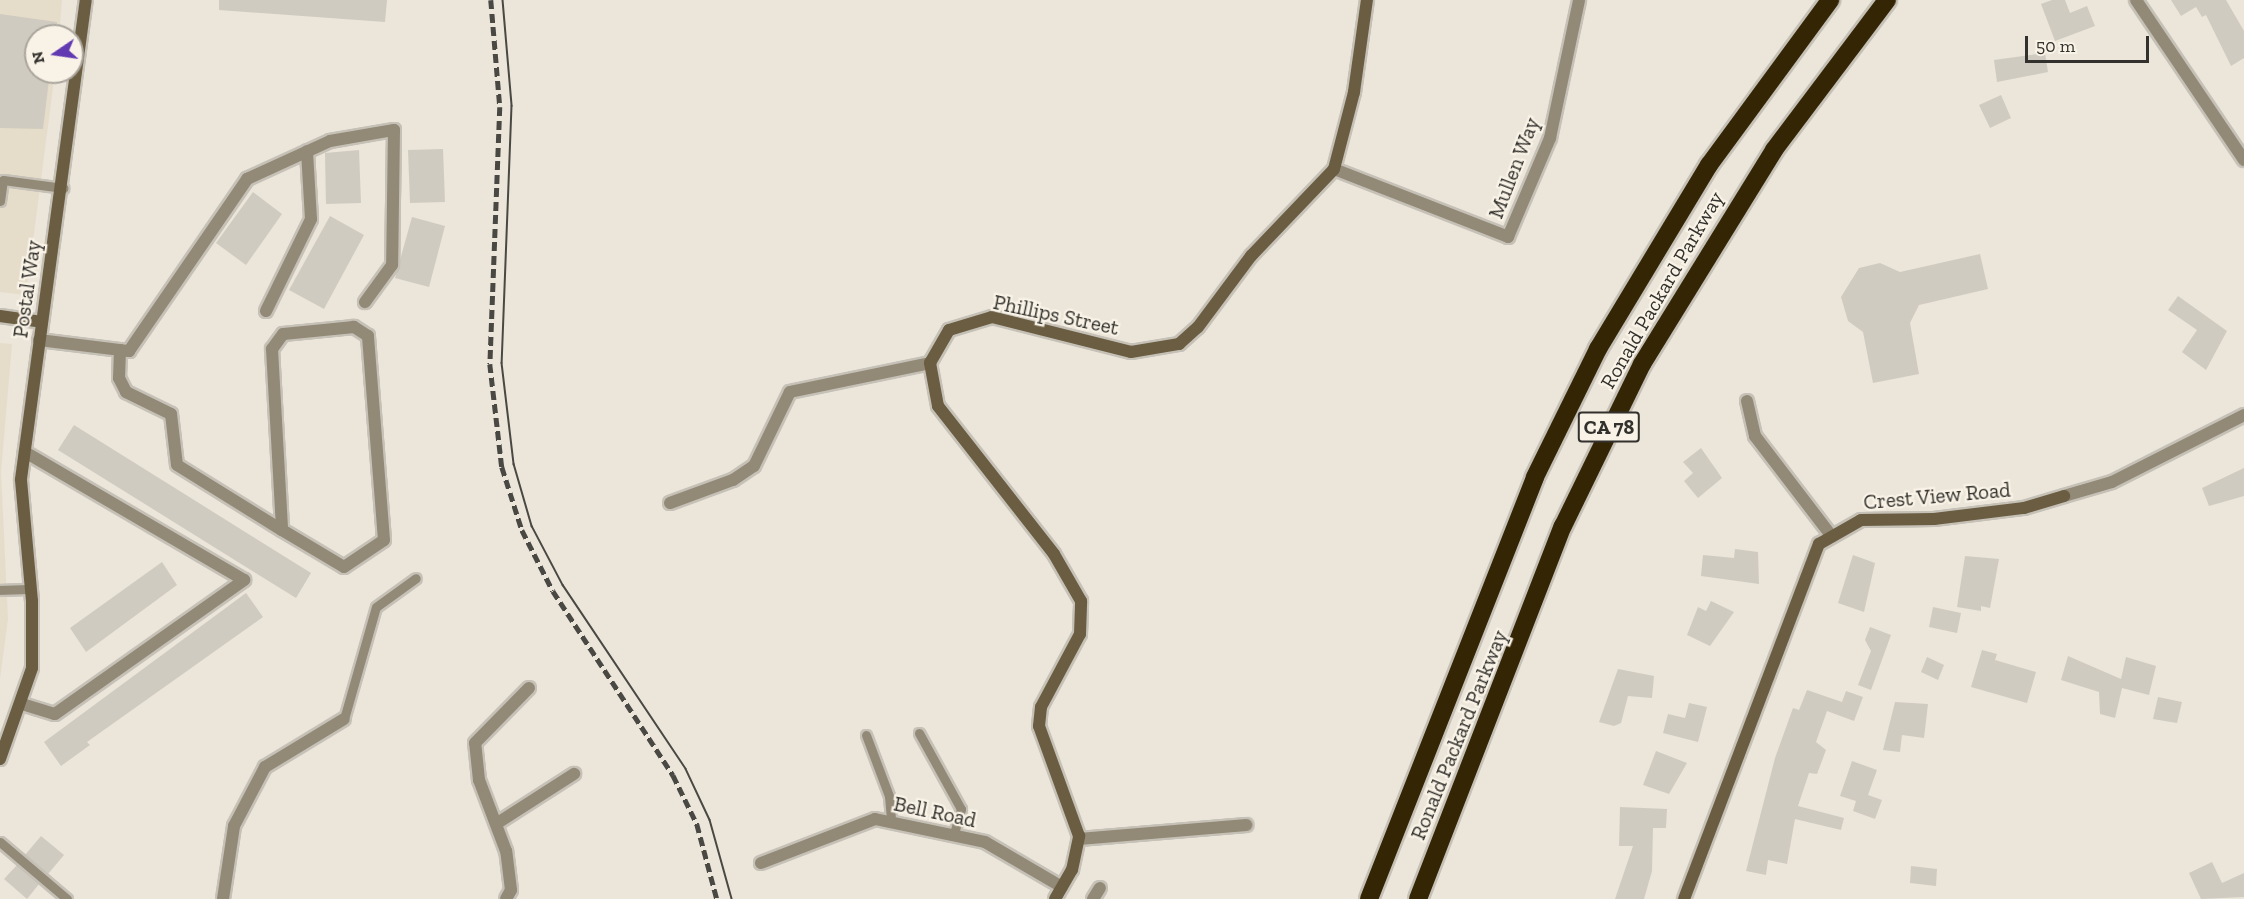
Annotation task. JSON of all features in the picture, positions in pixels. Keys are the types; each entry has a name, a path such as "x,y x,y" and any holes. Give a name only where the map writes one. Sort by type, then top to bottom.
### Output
{"highway":[{"name":"Ronald Packard Parkway","path":"1367,899 1379,875 1535,477 1598,349 1709,165 1830,0"},
{"name":"Ronald Packard Parkway","path":"1418,899 1563,526 1642,364 1774,150 1887,0"}],"street":[{"name":"Postal Way","path":"0,759 22,704 32,668 31,589 22,489 39,340 63,188 86,0"},
{"name":"Phillips Street","path":"930,363 949,330 992,317 1131,352 1179,344 1198,327 1251,256 1334,169 1354,93 1367,0"},
{"name":"Mullen Way","path":"1334,169 1508,237 1550,138 1579,0"},
{"path":"2136,0 2244,160"},
{"path":"39,340 129,351 247,179 330,141 394,130 392,265 365,302"},
{"path":"266,311 311,219 307,152"},
{"path":"0,316 42,322"},
{"path":"120,350 119,378 126,392 171,414 177,465 282,530 344,567 384,540 368,336 354,327 283,334 272,349 282,530"},
{"path":"670,503 732,480 754,466 790,392 930,363 938,406 1054,554 1081,601 1080,634 1041,707 1039,726 1071,804 1079,839 1062,887 1055,899"},
{"path":"1684,899 1819,544 1830,534 1755,436 1747,401"},
{"name":"Crest View Road","path":"1830,534 1861,520 1934,519 2024,508 2112,482 2244,415"},
{"path":"22,704 55,714 244,580 25,452"},
{"path":"506,899 511,890 506,851 479,780 475,742 529,688"},
{"path":"223,899 234,826 265,766 344,719"},
{"path":"496,824 574,774"},
{"name":"Bell Road","path":"761,863 856,823 891,821 984,842 1062,887"},
{"path":"1079,839 1246,825"}],"lane":[{"path":"0,201 3,180 63,188"},
{"path":"344,719 376,608 416,578"},
{"path":"0,590 31,589"},
{"path":"919,733 961,808 954,834"},
{"path":"866,735 889,796 891,821"},
{"path":"0,842 67,899"}],"shaded area":[{"path":"0,0 62,0 60,24 24,24 24,84 53,84 26,295 0,292"},
{"path":"0,343 12,344 1,472 8,619 0,679"}],"building":[{"path":"219,0 387,0 385,22 219,10"},
{"path":"2052,0 2065,0 2070,13 2087,6 2095,26 2055,41 2041,4"},
{"path":"2171,0 2226,0 2244,31 2244,58 2231,66 2206,15 2202,17 2196,7 2181,16"},
{"path":"0,14 57,22 57,24 24,24 24,84 49,84 43,129 0,128"},
{"path":"2045,53 2048,72 1997,82 1994,60"},
{"path":"2001,95 2011,118 1990,128 1979,105"},
{"path":"443,149 445,202 410,203 408,150"},
{"path":"359,150 361,203 326,204 325,153"},
{"path":"253,192 282,214 246,265 216,243"},
{"path":"330,216 364,235 324,309 289,290"},
{"path":"412,217 445,226 429,287 395,278"},
{"path":"1980,254 1988,289 1919,305 1910,323 1919,374 1873,383 1863,332 1848,321 1841,297 1859,268 1880,263 1900,272"},
{"path":"2178,296 2227,331 2206,370 2182,352 2197,330 2168,310"},
{"path":"74,425 311,573 296,598 58,450"},
{"path":"1701,448 1722,478 1698,498 1684,481 1693,473 1683,462"},
{"path":"2244,468 2244,496 2209,506 2202,488"},
{"path":"1735,549 1758,552 1759,584 1701,576 1703,555 1734,558"},
{"path":"1853,555 1875,563 1864,612 1838,603"},
{"path":"1965,556 1999,559 1990,608 1981,606 1981,611 1957,607"},
{"path":"162,562 177,585 86,652 70,628"},
{"path":"246,593 263,617 87,742 90,745 61,766 44,742"},
{"path":"1711,601 1734,612 1710,646 1687,635 1698,607 1706,611"},
{"path":"1933,607 1961,613 1957,633 1929,627"},
{"path":"1870,627 1891,635 1871,690 1858,685 1871,651 1865,640"},
{"path":"1982,650 1997,654 1995,660 2036,672 2027,703 1971,687"},
{"path":"2068,656 2121,679 2126,657 2156,666 2149,695 2122,688 2115,718 2100,714 2099,692 2061,680"},
{"path":"1927,657 1944,665 1938,680 1921,672"},
{"path":"1618,669 1654,676 1652,698 1628,696 1621,723 1614,726 1599,722"},
{"path":"1807,690 1842,702 1846,691 1863,697 1854,721 1827,711 1816,742 1826,750 1817,774 1809,773 1798,806 1844,818 1841,830 1795,819 1787,864 1768,860 1766,875 1746,871 1775,758 1793,708 1799,710"},
{"path":"2158,697 2182,702 2177,723 2153,719"},
{"path":"1895,702 1928,704 1924,738 1902,735 1900,752 1883,750"},
{"path":"1689,703 1707,707 1698,742 1663,733 1668,714 1685,718"},
{"path":"1656,751 1687,763 1669,794 1643,785"},
{"path":"1852,761 1877,770 1868,795 1882,800 1875,819 1853,811 1856,801 1840,796"},
{"path":"1620,807 1667,809 1666,828 1653,828 1652,871 1644,899 1615,899 1633,846 1619,846"},
{"path":"41,836 64,855 48,874 25,855"},
{"path":"2212,862 2222,883 2244,873 2244,897 2201,899 2189,873"},
{"path":"17,865 39,884 27,899 4,879"},
{"path":"1911,866 1937,869 1936,886 1910,883"}],"tram line":[{"path":"503,0 512,106 502,363 514,464 532,526 563,585 686,769 710,820 732,899"}],"railway":[{"path":"491,0 500,107 490,364 502,467 522,530 553,591 673,775 697,824 717,899"}]}
